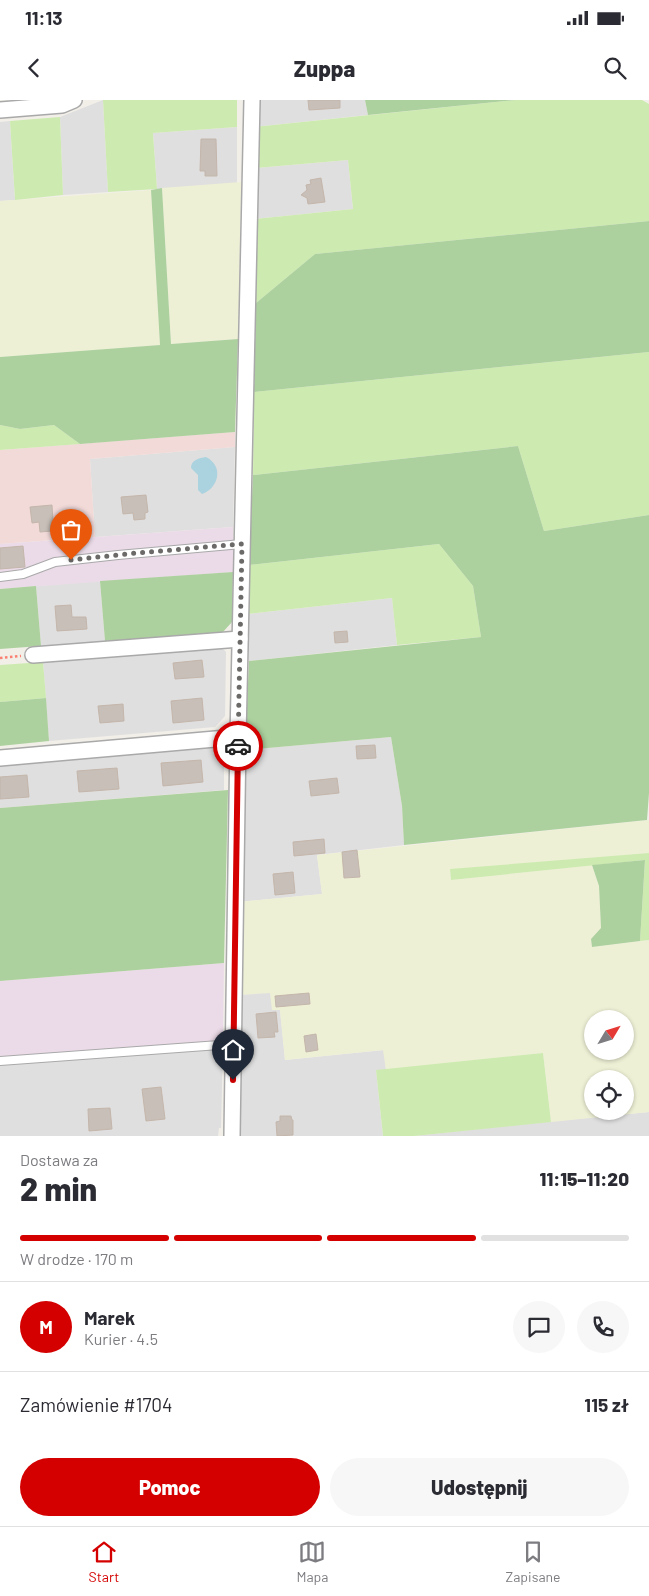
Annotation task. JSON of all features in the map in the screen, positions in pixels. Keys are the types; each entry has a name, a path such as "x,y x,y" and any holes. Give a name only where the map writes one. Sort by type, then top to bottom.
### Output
{"street":[{"path":"0,110 62,105 74,100"},
{"path":"232,1136 238,737 252,100"},
{"path":"33,656 240,640"},
{"path":"0,758 238,737"}],"lane":[{"path":"0,577 23,574 55,562 242,544"},
{"path":"0,1061 233,1044"}],"path":[{"path":"0,658 33,656"}],"shaded area":[{"path":"103,100 108,192 63,195 60,117"},
{"path":"255,100 365,100 368,115 254,127"},
{"path":"10,121 15,200 0,201 0,122"},
{"path":"237,127 237,183 157,189 153,133"},
{"path":"348,160 353,209 255,219 256,168"},
{"path":"235,432 235,447 90,459 95,537 0,544 0,450"},
{"path":"235,447 233,527 95,537 90,459"},
{"path":"233,527 233,572 0,589 0,544"},
{"path":"100,581 105,641 41,646 36,586"},
{"path":"392,598 397,645 249,661 248,614"},
{"path":"222,648 226,652 225,716 215,727 49,741 43,662"},
{"path":"391,737 402,806 404,845 317,855 322,894 238,902 245,750"},
{"path":"215,747 224,755 224,790 0,808 0,765"},
{"path":"224,963 223,1045 0,1063 0,981"},
{"path":"270,992 280,1010 285,1060 384,1050 386,1070 376,1070 383,1136 237,1136 238,995"},
{"path":"223,1045 221,1128 219,1128 218,1136 0,1136 0,1063"},
{"path":"649,1112 649,1136 414,1136 584,1118 584,1120 634,1120 634,1113"}],"green space":[{"path":"103,100 237,100 237,127 153,133 157,189 108,192"},
{"path":"365,100 516,100 368,115"},
{"path":"516,100 642,100 649,104 649,221 315,254 256,303 255,219 353,209 348,160 256,168 254,127"},
{"path":"60,117 63,195 15,200 10,121"},
{"path":"241,182 238,339 171,344 162,188"},
{"path":"162,188 171,344 238,339 235,432 80,444 54,425 20,429 0,425 0,357 160,345 151,190"},
{"path":"151,190 160,345 0,357 0,201"},
{"path":"649,221 649,352 254,392 256,303 315,254"},
{"path":"649,352 649,515 544,531 518,446 253,475 254,392"},
{"path":"0,425 20,429 54,425 80,444 0,450"},
{"path":"518,446 544,531 649,515 649,793 647,820 404,845 402,806 391,737 245,750 249,661 481,637 473,586 439,544 249,565 253,475"},
{"path":"439,544 473,586 481,637 397,645 392,598 248,614 249,565"},
{"path":"233,572 232,622 222,633 105,641 100,581"},
{"path":"36,586 41,646 0,649 0,589"},
{"path":"43,662 46,698 0,702 0,665"},
{"path":"46,698 49,741 0,746 0,702"},
{"path":"228,790 224,963 0,981 0,808"},
{"path":"649,820 649,853 450,870 451,880 592,865 599,886 601,928 591,939 592,947 649,940 649,1112 634,1114 634,1070 584,1070 584,1119 551,1122 543,1053 386,1070 383,1050 285,1060 280,1010 272,1010 270,993 238,995 238,902 322,894 317,855"},
{"path":"649,853 649,940 640,941 645,860 451,880 450,869"},
{"path":"645,860 640,941 592,947 591,939 601,928 599,886 592,865"},
{"path":"543,1053 551,1122 414,1136 383,1136 376,1070"}],"water":[{"path":"206,457 215,466 217,477 212,487 202,494 198,490 198,475 191,468 191,465 194,461"}],"building":[{"path":"308,100 340,100 340,108 309,110"},
{"path":"201,139 216,139 217,176 205,176 205,171 200,171"},
{"path":"321,178 325,202 308,204 307,198 301,195 307,190 306,185 311,184 310,180"},
{"path":"146,495 148,512 145,513 145,519 134,520 133,513 123,514 121,497"},
{"path":"52,505 52,531 40,532 39,522 32,523 30,507"},
{"path":"23,546 25,567 0,569 0,548"},
{"path":"71,605 72,617 86,617 87,629 57,631 55,606"},
{"path":"347,631 348,642 335,643 334,632"},
{"path":"202,660 204,677 175,679 173,663"},
{"path":"202,698 204,720 173,723 171,701"},
{"path":"123,704 124,721 100,723 98,706"},
{"path":"375,745 376,758 357,759 356,746"},
{"path":"201,760 203,782 163,786 161,763"},
{"path":"117,768 119,789 79,792 77,771"},
{"path":"27,775 29,797 0,799 0,777"},
{"path":"337,778 339,793 311,796 309,781"},
{"path":"324,839 325,853 294,856 293,842"},
{"path":"357,850 360,877 344,878 342,852"},
{"path":"293,872 295,893 275,895 273,874"},
{"path":"309,993 310,1004 276,1007 275,996"},
{"path":"276,1012 278,1032 274,1032 275,1037 258,1038 256,1014"},
{"path":"316,1034 318,1050 306,1052 304,1036"},
{"path":"161,1087 165,1119 146,1121 142,1089"},
{"path":"110,1108 112,1129 89,1131 88,1109"},
{"path":"280,1116 291,1116 293,1120 293,1135 277,1136 276,1122 280,1121"}],"way so far":[{"path":"71,560 225,544 242,544 238,746"}],"route":[{"path":"233,1080 238,746"}]}
